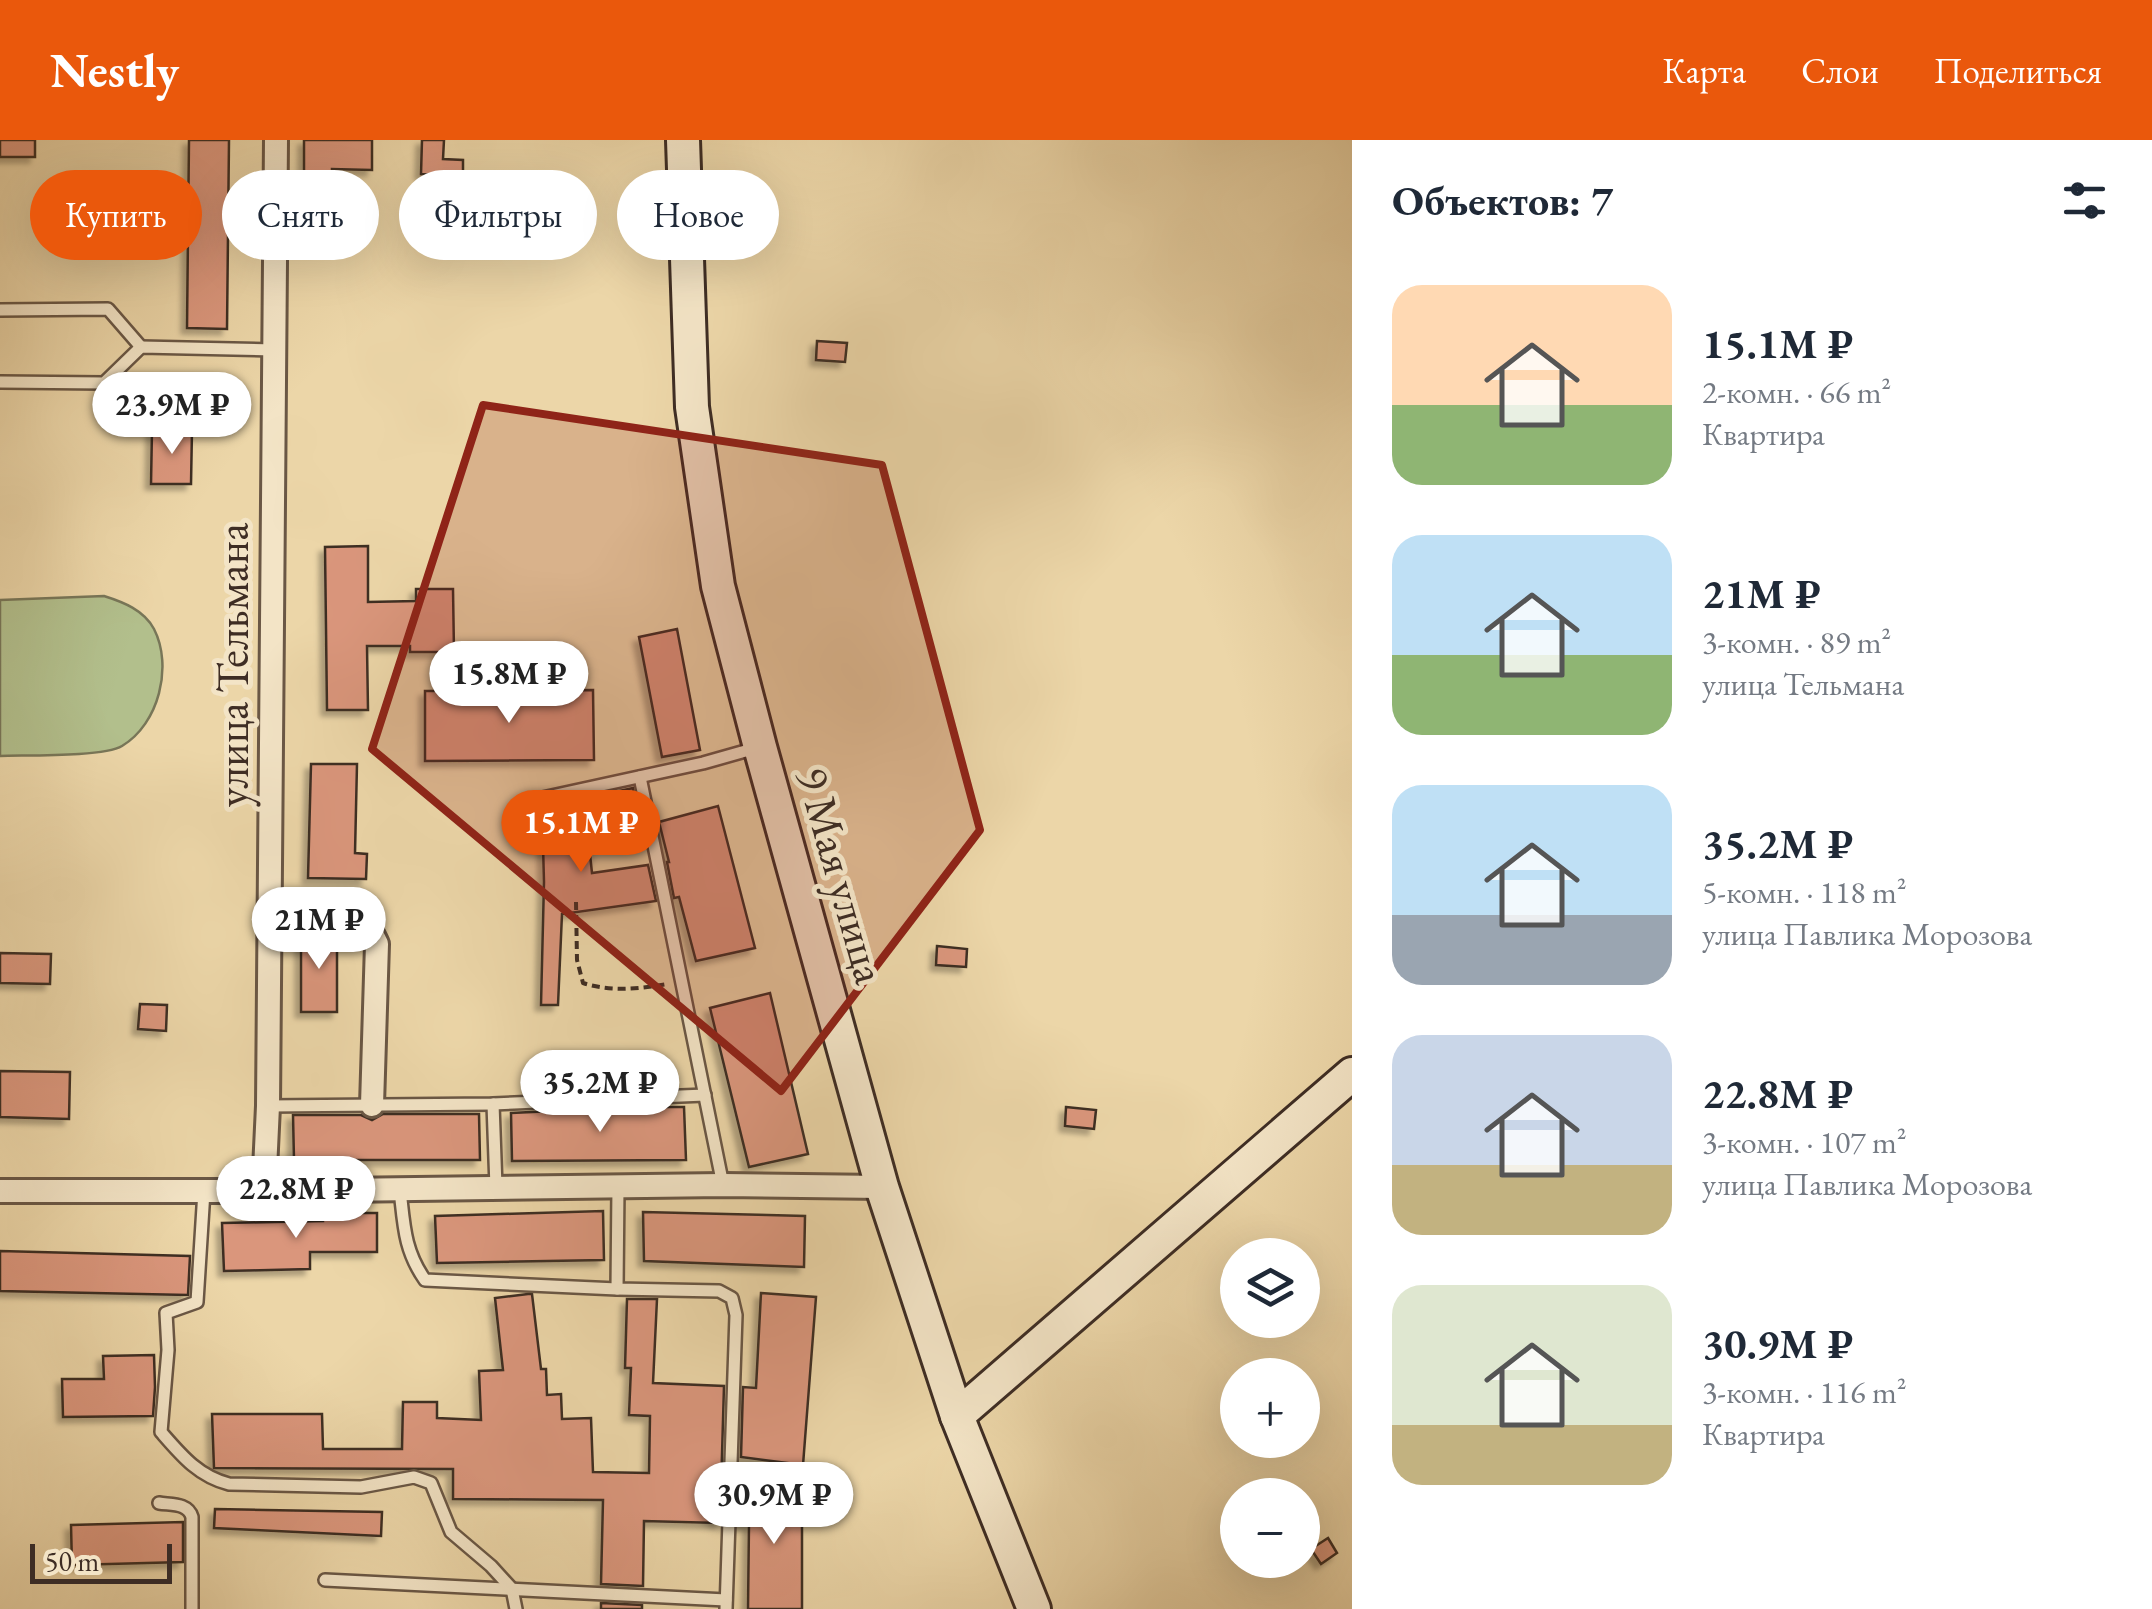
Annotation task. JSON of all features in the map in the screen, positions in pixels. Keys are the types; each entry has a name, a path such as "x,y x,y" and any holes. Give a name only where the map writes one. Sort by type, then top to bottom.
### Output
{"main road":[{"name":"9 Мая улица","path":"683,140 692,407 718,586 882,1188 957,1416 1034,1609"},
{"path":"957,1416 1352,1074"}],"street":[{"name":"улица Тельмана","path":"264,1191 268,1106 276,140"},
{"path":"270,911 308,908 343,913 366,924 377,944 372,1105"},
{"path":"0,1192 723,1185 882,1188"}],"lane":[{"path":"0,310 108,309 141,348"},
{"path":"0,382 104,383 141,348 274,350"},
{"path":"533,800 760,747"},
{"path":"640,776 723,1185"},
{"path":"268,1106 493,1104 705,1095"},
{"path":"493,1104 496,1187"},
{"path":"617,1289 618,1188"},
{"path":"324,1580 726,1604 736,1315 732,1298 719,1291 425,1280 412,1261 400,1190"},
{"path":"204,1191 198,1302 166,1313 168,1350 161,1432 190,1464 214,1480 229,1484 361,1487 414,1477 431,1483 451,1532 512,1590 516,1609"},
{"path":"159,1503 186,1506 190,1510 192,1609"}],"path":[{"path":"576,902 577,960 583,983 599,988 636,989 682,982"}],"highlighted area":[{"path":"483,405 882,465 980,830 781,1091 372,749"}],"green space":[{"path":"104,596 145,617 160,644 159,693 145,724 135,736 113,750 0,756 0,600"}],"building":[{"path":"0,140 35,140 35,157 0,157"},
{"path":"189,140 229,140 229,170 222,170 227,329 187,328 188,260 202,260 202,170 189,170"},
{"path":"304,140 372,140 372,170 304,170"},
{"path":"422,140 444,140 443,159 463,160 463,170 421,170"},
{"path":"817,341 847,343 845,362 816,360"},
{"path":"152,430 192,430 191,484 151,484"},
{"path":"368,546 368,602 416,601 416,589 453,589 454,652 410,652 410,646 367,646 368,710 327,710 325,547"},
{"path":"677,629 700,750 662,757 639,637"},
{"path":"593,690 594,760 425,761 425,691"},
{"path":"311,764 357,764 355,853 367,854 366,879 308,878"},
{"path":"633,788 637,809 587,826 592,873 648,865 656,901 562,914 558,1005 541,1005 542,808"},
{"path":"718,806 755,948 696,961 679,897 674,898 659,822"},
{"path":"301,933 337,933 337,1012 301,1012"},
{"path":"937,946 967,949 966,967 936,965"},
{"path":"0,953 51,954 50,984 0,983"},
{"path":"770,993 808,1154 749,1167 710,1008"},
{"path":"140,1004 167,1005 166,1031 138,1029"},
{"path":"0,1071 70,1072 69,1119 0,1117"},
{"path":"684,1107 686,1160 512,1161 511,1113"},
{"path":"1066,1107 1096,1110 1094,1129 1065,1126"},
{"path":"383,1114 479,1114 480,1160 294,1160 293,1115 361,1115 372,1120"},
{"path":"603,1211 604,1260 437,1263 435,1216"},
{"path":"643,1212 805,1216 804,1267 644,1261"},
{"path":"323,1213 377,1213 377,1252 310,1252 310,1269 224,1271 222,1223 323,1221"},
{"path":"0,1251 190,1256 188,1295 0,1291"},
{"path":"761,1293 816,1297 803,1465 741,1457 743,1387 756,1388"},
{"path":"532,1294 547,1395 561,1394 562,1419 591,1418 593,1472 649,1473 650,1416 629,1415 631,1368 625,1368 627,1299 657,1299 653,1383 724,1386 720,1523 644,1521 643,1586 601,1584 603,1500 453,1499 453,1469 214,1468 212,1414 322,1414 323,1449 402,1449 403,1402 437,1402 437,1418 481,1420 479,1371 503,1370 495,1298"},
{"path":"154,1355 153,1416 63,1417 62,1379 104,1379 103,1356"},
{"path":"740,1488 802,1488 802,1609 748,1609 749,1524 738,1523"},
{"path":"215,1509 382,1512 381,1536 214,1528"},
{"path":"183,1522 183,1562 72,1565 71,1525"},
{"path":"1328,1538 1337,1553 1321,1564 1320,1562 1320,1543"},
{"path":"601,1603 642,1605 642,1609 601,1609"}]}
